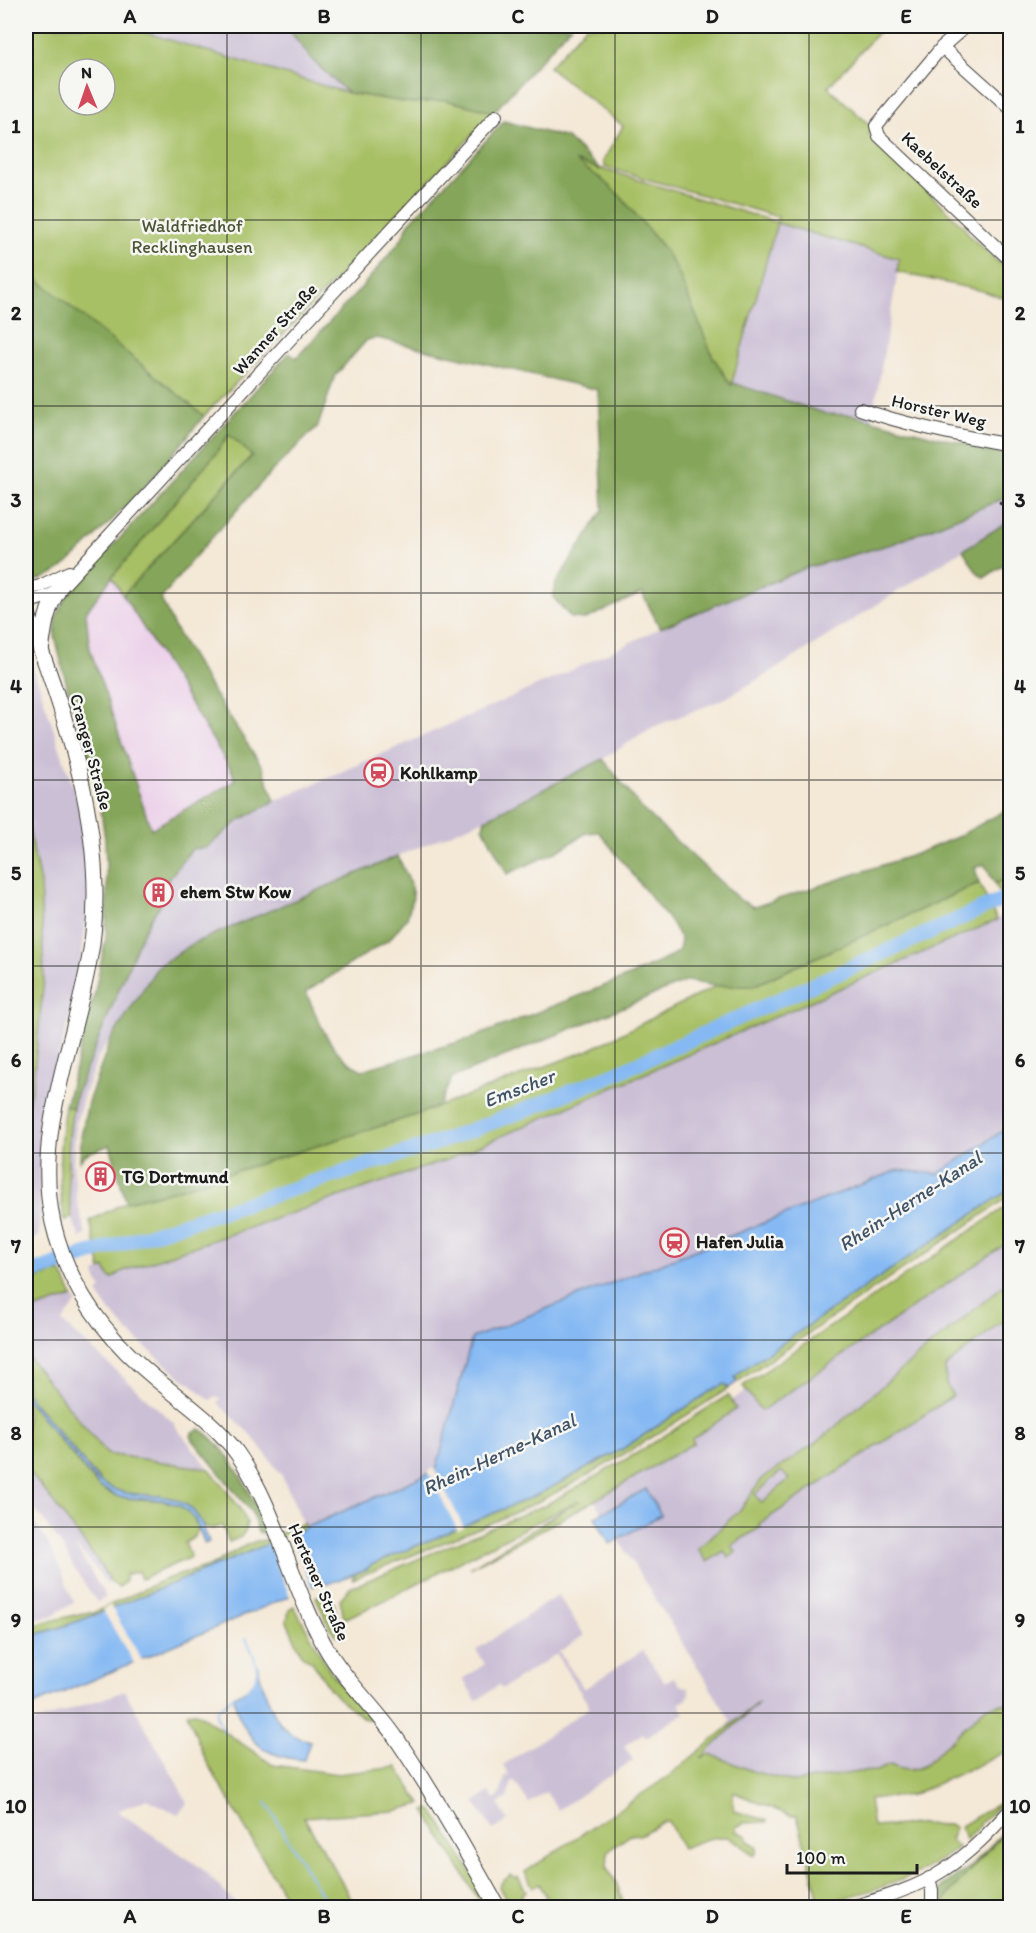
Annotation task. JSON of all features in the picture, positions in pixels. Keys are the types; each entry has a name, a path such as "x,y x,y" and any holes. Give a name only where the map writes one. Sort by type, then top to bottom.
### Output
{"main road":[{"path":"41,651 47,614 58,591"},
{"name":"Cranger Straße","path":"26,609 81,773 91,828 94,866 95,902 87,972 53,1110 47,1166 50,1203 59,1244 78,1288"},
{"name":"Hertener Straße","path":"78,1288 95,1316 116,1342 153,1377 212,1424 236,1451 258,1489 304,1603 323,1642 355,1690 394,1735 498,1908"}],"street":[{"path":"966,26 942,47 1011,108"},
{"name":"Kaebelstraße","path":"942,47 876,126 876,130 879,136 1011,260"},
{"name":"Wanner Straße","path":"26,603 58,591 496,116"},
{"name":"Horster Weg","path":"860,409 952,435 1011,445"},
{"name":"Wanner Straße","path":"26,589 48,583 81,565"},
{"path":"848,1908 889,1896 945,1869 976,1845 1011,1810"},
{"path":"929,1878 932,1908"}],"shaded area":[{"path":"123,26 286,26 312,60 348,93"},
{"path":"777,223 900,259 872,421 848,414 827,414 733,383"},
{"path":"1010,496 1010,520 771,672 724,699 653,727 603,759 485,819 194,943 158,966 98,1057 83,1097 76,1123 73,1164 77,1203 86,1235 80,1238 72,1218 67,1180 68,1133 76,1094 139,941 163,901 164,885 192,849 206,848 240,820 275,801 566,673 660,628 806,568 895,543"},
{"path":"112,577 232,771 235,781 151,829 90,649 86,612"},
{"path":"26,646 86,827 88,902 79,983 43,1113 39,1237 26,1241 26,1111 33,1081 44,979 40,883 26,816"},
{"path":"1010,913 1010,1126 938,1174 897,1170 472,1338 436,1470 306,1529 281,1474 251,1435 217,1402 221,1399 215,1397 210,1400 183,1379 128,1332 98,1294 102,1288 95,1273 105,1268 110,1278 113,1278 123,1271 449,1159"},
{"path":"1010,1216 1010,1749 912,1795 869,1799 791,1816 733,1792 689,1782 731,1721 590,1494"},
{"path":"73,1297 77,1302 62,1322 176,1425 210,1469 107,1454 28,1358 26,1359 26,1312"},
{"path":"26,1470 97,1560 110,1581 107,1585 74,1544 106,1597 97,1602 60,1543 26,1501"},
{"path":"26,1510 49,1545 74,1603 59,1610 56,1615 26,1622"},
{"path":"558,1595 584,1635 559,1652 584,1689 643,1650 664,1682 674,1677 680,1685 688,1688 687,1699 679,1704 685,1713 646,1737 643,1733 624,1746 633,1760 558,1810 546,1792 529,1803 514,1781 512,1782 507,1798 498,1804 508,1820 493,1830 475,1802 489,1792 494,1799 500,1795 505,1777 509,1775 503,1765 590,1707 556,1654 502,1689 499,1685 476,1701 463,1679 485,1664 476,1650"},
{"path":"125,1691 188,1803 178,1814 147,1799 117,1811 200,1867 239,1907 26,1907 26,1725"}],"green space":[{"name":"Waldfriedhof Recklinghausen","path":"26,26 123,26 348,93 411,103 445,100 494,112 204,416 26,270"},
{"path":"286,26 571,26 494,112 445,100 411,103 348,93 312,60"},
{"path":"586,26 884,26 828,87 872,127 869,134 1010,273 1010,300 982,291 897,272 899,259 777,223 731,386 713,357 665,250 620,196 600,178 573,160 776,222 778,217 605,167 603,161 623,126 549,67"},
{"path":"504,121 567,138 601,170 575,161 600,178 620,196 665,250 678,272 713,357 731,385 733,383 827,414 854,415 1010,453 1010,496 895,543 806,568 660,628 642,593 586,619 571,618 553,597 556,583 603,510 598,390 377,338 367,340 335,376 318,426 273,470 191,561 161,599 174,627 213,692 262,766 275,801 240,820 206,848 192,849 164,885 163,901 139,941 76,1094 73,1108 65,1106 94,996 106,938 107,893 105,839 98,792 55,637 56,617 67,596 289,353 296,358 361,288 401,240 409,223","holes":["229,434 252,456 123,595 232,771 235,781 151,829 90,649 86,612 112,577 217,452"]},
{"path":"26,270 204,416 143,488 82,550 56,572 45,578 29,582 26,575"},
{"path":"229,434 252,455 123,595 112,577 217,452"},
{"path":"1010,520 1010,561 984,578 976,571 963,550"},
{"path":"603,759 643,810 740,900 754,907 913,855 957,837 1010,808 1010,877 995,884 984,864 975,868 979,883 753,986 716,986 687,981 452,1078 439,1106 172,1191 126,1202 110,1145 86,1154 80,1161 81,1137 88,1102 111,1039 158,966 194,943 398,856 410,883 413,897 407,918 390,939 306,992 321,1026 334,1047 351,1064 362,1070 469,1039 629,976 668,958 679,950 681,940 672,924 599,832 586,833 558,851 507,874 483,827 485,819"},
{"path":"26,816 40,883 44,979 33,1081 26,1111"},
{"path":"1010,877 1010,913 1009,914 995,884"},
{"path":"979,883 997,920 449,1159 123,1271 113,1278 110,1278 105,1268 101,1270 90,1221 126,1202 172,1191 413,1116 589,1050 716,986 753,986"},
{"path":"65,1106 73,1108 68,1163 72,1218 64,1220 60,1163"},
{"path":"1010,1189 1010,1196 737,1382 735,1377 741,1371"},
{"path":"1010,1204 1010,1241 761,1411 743,1386"},
{"path":"61,1271 73,1297 26,1312 26,1282"},
{"path":"1010,1280 1010,1315 945,1367 946,1384 953,1396 759,1524 761,1527 732,1545 736,1552 729,1558 724,1551 707,1562 698,1549 740,1510 762,1479 820,1440","holes":["781,1471 789,1479 762,1503 755,1494"]},
{"path":"28,1357 107,1454 210,1469 239,1507 247,1522 241,1537 229,1542 222,1525 213,1529 203,1526 194,1511 183,1503 170,1498 129,1493 101,1482 26,1393 26,1359"},
{"path":"724,1384 729,1388 628,1452 550,1496 353,1579 353,1575 367,1569 370,1565 539,1494 624,1448 717,1386"},
{"path":"728,1395 736,1409 692,1439 694,1443 578,1510 470,1568 580,1500 344,1619 340,1599 350,1588 547,1504 639,1452"},
{"path":"26,1398 85,1471 104,1490 121,1497 171,1502 191,1515 199,1528 193,1538 185,1543 191,1557 141,1579 138,1571 125,1575 125,1582 119,1587 110,1581 97,1560 26,1470"},
{"path":"200,1429 220,1446 229,1458 258,1510 265,1534 258,1532 252,1513 193,1440 191,1436 193,1432"},
{"path":"304,1523 306,1529 249,1553 89,1617 26,1637 26,1627 83,1613 93,1613 163,1580 212,1565 242,1547 256,1541 267,1540"},
{"path":"327,1596 333,1600 343,1637 335,1634 330,1628 316,1597"},
{"path":"294,1606 329,1669 371,1719 365,1719 339,1699 313,1663 302,1655 287,1622 289,1609"},
{"path":"759,1702 701,1758 710,1754 752,1771 794,1782 876,1771 890,1765 912,1770 925,1765 986,1707 1010,1703 1010,1749 912,1795 869,1799 873,1827 918,1824 951,1825 955,1828 950,1840 958,1847 927,1868 874,1889 820,1904 797,1816 791,1816 733,1792 734,1811 767,1820 767,1822 744,1823 736,1827 736,1831 747,1836 748,1841 757,1846 754,1856 736,1842 725,1837 708,1839 682,1848 668,1821 662,1822 640,1835 632,1834 608,1851 607,1868 616,1882 625,1907 552,1907 549,1901 543,1904 541,1901 547,1897 539,1884 533,1887 525,1872 670,1775"},
{"path":"196,1712 273,1765 338,1774 397,1767 421,1804 394,1811 304,1817 356,1907 291,1907 205,1759 187,1713"},
{"path":"1003,1802 965,1840 961,1826"},
{"path":"429,1809 433,1811 485,1894 483,1907 425,1811"},
{"path":"1010,1825 940,1907 940,1891 943,1885 969,1868"},
{"path":"1010,1826 1010,1907 942,1908 948,1895"},
{"path":"511,1875 518,1877 526,1891 521,1895 528,1907 511,1907 499,1888 502,1882"}],"water":[{"name":"Rhein-Herne-Kanal","path":"1010,1126 1010,1189 741,1371 735,1377 737,1382 729,1388 724,1384 717,1387 624,1448 539,1494 371,1565 367,1569 327,1584 323,1582 26,1708 26,1637 80,1621 167,1586 436,1470 472,1338 898,1170 938,1174"},
{"path":"26,1393 97,1479 110,1488 123,1492 164,1497 188,1506 200,1520 209,1542 205,1544 194,1518 179,1505 162,1500 119,1497 100,1487 26,1398"},
{"path":"646,1489 661,1515 610,1544 595,1517"},
{"path":"257,1664 268,1700 282,1726 293,1735 310,1741 304,1760 280,1756 264,1749 251,1737 241,1721 234,1696 245,1691 255,1681"}],"pier":[{"path":"434,1468 464,1528 458,1531 428,1471"},
{"path":"290,1533 313,1590 291,1599 268,1542"},
{"path":"110,1605 143,1662 135,1665 102,1609"}],"waterway":[{"name":"Emscher","path":"26,1274 439,1142 520,1112 612,1075 1010,896"},
{"path":"245,1692 251,1686 257,1673 257,1666 246,1638"},
{"path":"224,1731 217,1718 217,1710 234,1696"},
{"path":"266,1802 329,1908"}],"railway":[{"path":"1001,503 1010,498"}],"place":[{"name":"Kohlkamp","path":"379,773"},
{"name":"ehem Stw Kow","path":"159,892"},
{"name":"TG Dortmund","path":"101,1177"},
{"name":"Hafen Julia","path":"675,1242"}]}
